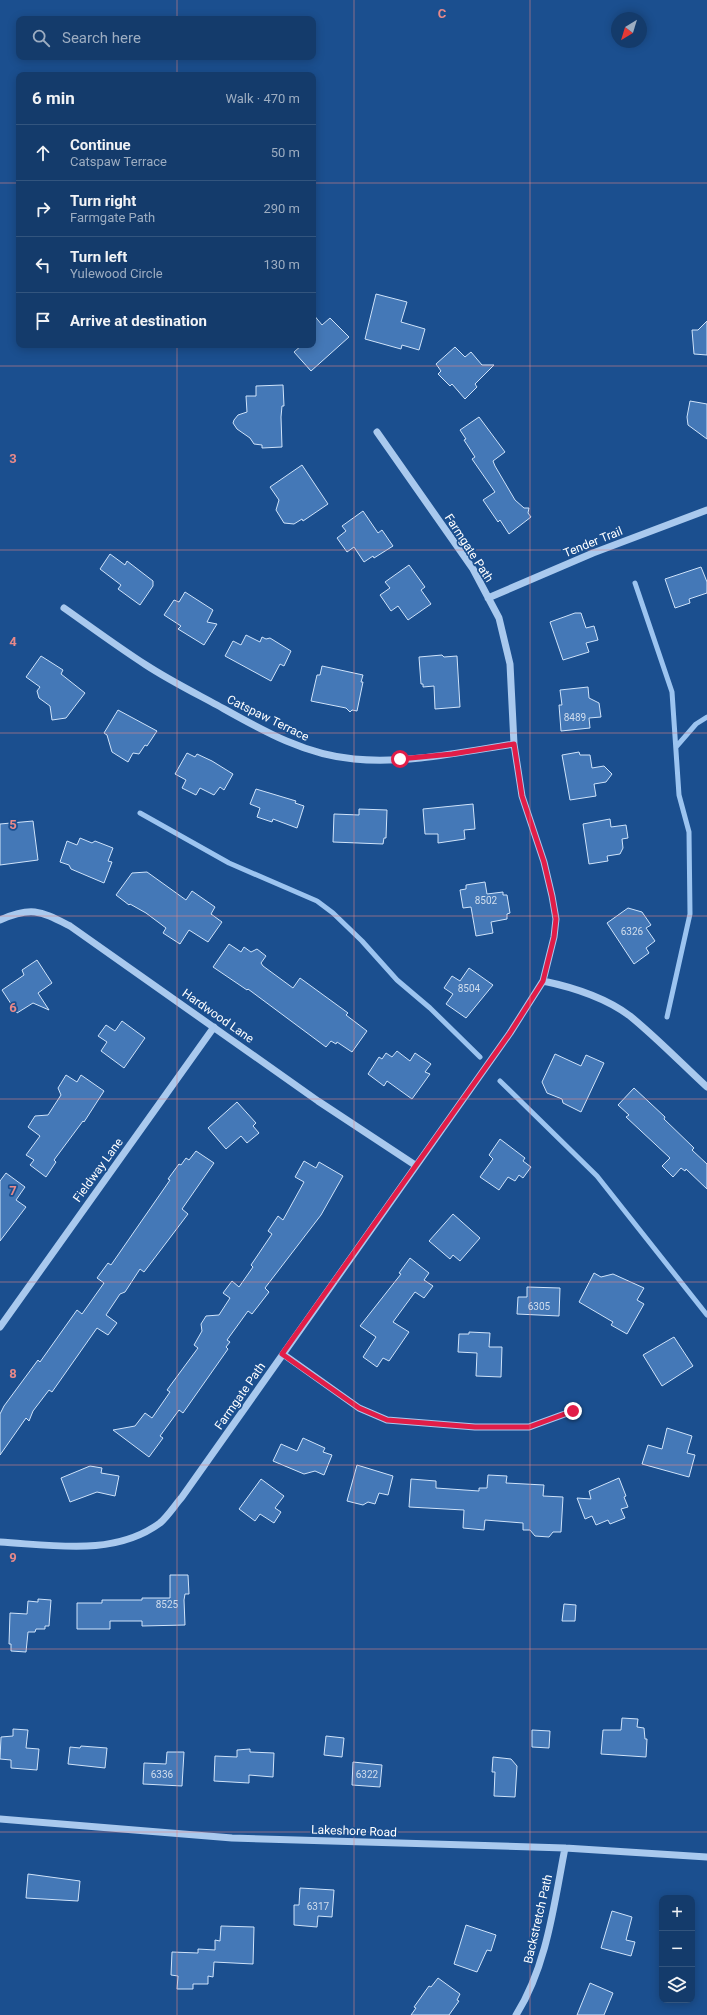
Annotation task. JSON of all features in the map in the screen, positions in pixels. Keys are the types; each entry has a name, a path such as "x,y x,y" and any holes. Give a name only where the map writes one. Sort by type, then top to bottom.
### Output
{"street":[{"name":"Farmgate Path","path":"0,1542 84,1546 120,1543 148,1531 162,1522 182,1497 415,1165 510,1033 543,981 554,937 556,919 544,862 522,796 514,744 510,664 498,618 472,569 377,432"},
{"name":"Tender Trail","path":"488,598 593,553 707,510"},
{"name":"Catspaw Terrace","path":"64,608 146,665 246,721 296,746 323,754 355,759 400,759 452,754 514,744"},
{"name":"Hardwood Lane","path":"0,920 18,912 32,911 46,913 64,922 318,1101 415,1165"},
{"path":"543,981 564,985 604,1001 629,1016 707,1087"},
{"name":"Fieldway Lane","path":"0,1326 214,1027"},
{"path":"282,1354 359,1408 387,1420 475,1427 529,1427 573,1411"},
{"name":"Lakeshore Road","path":"0,1819 232,1838 564,1848 707,1857"},
{"name":"Backstretch Path","path":"516,2015 539,1966 554,1907 564,1848"}],"building":[{"path":"376,294 407,302 401,322 425,329 419,350 402,345 401,349 365,339"},
{"path":"316,318 322,325 330,318 349,337 311,371 294,352 299,348 316,348"},
{"path":"707,321 707,355 694,354 692,330 698,330"},
{"path":"455,347 465,357 471,352 482,365 494,365 475,384 477,387 465,399 452,384 450,386 438,374 441,371 436,364"},
{"path":"283,385 284,406 282,406 281,417 282,447 262,448 262,445 254,444 250,438 237,429 233,423 234,420 238,415 247,412 246,396 256,396 256,386"},
{"path":"690,401 707,404 707,439 688,425 687,417"},
{"path":"479,417 505,452 493,461 495,466 515,500 524,508 529,508 528,513 531,517 509,534 500,520 498,522 483,500 495,492 472,459 475,457 464,440 466,439 460,430"},
{"path":"302,465 328,504 303,521 302,519 294,524 284,523 276,510 279,500 270,487"},
{"path":"363,511 378,533 382,530 393,546 374,558 373,556 364,562 354,547 347,552 337,538 346,531 342,526"},
{"path":"110,554 125,565 127,561 153,581 153,586 140,605 118,589 121,585 100,569"},
{"path":"409,565 425,587 421,590 431,604 408,620 398,606 391,611 380,595 390,588 385,582"},
{"path":"701,567 707,582 707,593 689,599 690,603 675,608 665,579"},
{"path":"185,592 213,610 207,622 217,624 204,645 178,629 181,626 164,615 174,600 179,602"},
{"path":"575,613 581,613 586,628 594,626 598,640 586,643 589,652 563,660 550,622"},
{"path":"246,635 260,642 262,637 266,639 270,638 291,651 284,666 280,664 271,681 225,656 233,641 241,645"},
{"path":"442,655 444,657 457,656 460,707 435,709 434,686 423,687 423,684 421,684 419,657"},
{"path":"41,656 63,670 61,674 85,693 66,718 52,720 50,706 39,698 37,691 40,687 26,677"},
{"path":"322,666 363,675 357,711 352,710 350,712 346,708 311,701 317,675 320,675"},
{"path":"588,687 589,698 599,703 601,717 589,718 590,728 561,731 559,705 562,705 560,690"},
{"path":"118,710 157,731 147,746 145,745 139,754 133,753 128,762 112,752 107,735 104,733"},
{"path":"579,752 580,755 590,755 592,768 604,766 612,774 606,782 594,784 596,796 570,800 562,755"},
{"path":"187,753 195,757 197,754 233,774 224,790 220,787 214,795 200,788 196,795 182,788 186,780 175,774"},
{"path":"256,789 296,801 295,803 304,806 297,828 273,819 272,822 257,817 260,808 250,804"},
{"path":"473,804 475,829 464,830 465,839 438,843 438,834 425,834 423,809"},
{"path":"359,809 387,810 386,838 384,838 383,844 333,842 334,814 359,815"},
{"path":"610,819 611,827 626,825 628,838 622,839 623,848 620,854 607,856 608,861 589,864 583,824"},
{"path":"33,821 38,860 0,865 0,824"},
{"path":"80,838 92,843 95,841 113,848 108,861 112,862 104,883 71,869 69,865 60,862 67,841 77,845"},
{"path":"147,872 186,900 192,891 215,907 211,914 222,922 208,942 189,930 180,944 163,933 166,928 146,913 130,904 129,905 116,895 132,873"},
{"path":"485,882 487,894 503,892 503,895 507,895 510,913 507,914 507,919 491,922 493,933 476,936 471,907 463,908 460,890 466,889 466,885"},
{"path":"628,908 642,912 651,925 646,928 655,941 646,948 649,953 634,964 607,923"},
{"path":"229,944 241,952 244,947 251,952 257,949 266,956 261,963 263,966 293,988 300,978 348,1013 346,1015 367,1031 352,1052 337,1042 336,1044 331,1041 326,1047 248,989 247,990 213,967"},
{"path":"37,960 52,983 38,993 49,1010 33,1003 17,1013 2,990 24,975 22,970"},
{"path":"469,968 493,985 466,1018 446,1004 453,994 444,988 452,976 460,981"},
{"path":"122,1021 145,1038 124,1068 101,1051 107,1042 98,1036 106,1025 115,1031"},
{"path":"397,1051 410,1061 415,1053 431,1064 425,1072 430,1074 412,1099 387,1081 384,1086 368,1074 379,1057 382,1059 386,1053 392,1057"},
{"path":"555,1054 581,1066 586,1055 604,1063 581,1112 563,1103 562,1099 547,1093 542,1082"},
{"path":"66,1075 77,1082 81,1075 104,1091 84,1122 83,1121 54,1160 56,1162 46,1177 30,1165 34,1160 26,1155 40,1136 28,1127 35,1116 48,1115 61,1095 58,1088"},
{"path":"634,1088 665,1117 664,1119 694,1148 692,1150 707,1164 707,1189 686,1169 685,1171 681,1168 673,1177 662,1166 670,1158 626,1117 629,1115 618,1105"},
{"path":"237,1102 256,1123 253,1126 259,1133 247,1143 241,1136 226,1149 208,1128"},
{"path":"500,1139 525,1158 523,1161 531,1167 523,1178 519,1175 515,1181 508,1177 499,1190 480,1177 493,1159 489,1155"},
{"path":"196,1151 214,1163 182,1209 188,1214 144,1272 140,1269 125,1292 120,1294 106,1315 117,1323 108,1335 97,1328 52,1392 49,1390 33,1411 29,1421 26,1418 0,1455 0,1414 4,1406 38,1360 40,1362 77,1310 82,1314 104,1283 97,1278 108,1263 111,1265 170,1180 168,1179 179,1164 181,1165 186,1158 189,1160"},
{"path":"304,1161 316,1168 319,1162 343,1176 321,1215 265,1288 269,1292 252,1314 248,1311 227,1340 230,1342 226,1347 228,1349 183,1413 179,1410 160,1436 163,1438 149,1457 113,1430 135,1426 145,1413 152,1418 170,1392 167,1390 198,1348 194,1345 202,1331 201,1324 206,1316 219,1315 230,1298 223,1293 232,1281 239,1287 253,1267 251,1265 272,1234 268,1231 278,1216 283,1220 304,1182 295,1177"},
{"path":"6,1173 25,1187 16,1200 26,1207 0,1241 0,1181"},
{"path":"453,1214 480,1238 460,1261 453,1255 450,1259 429,1241"},
{"path":"410,1258 429,1273 424,1280 433,1286 424,1298 415,1292 393,1322 409,1332 389,1361 383,1358 377,1367 363,1357 376,1337 360,1326 401,1274 399,1273"},
{"path":"594,1273 601,1277 613,1274 644,1288 637,1300 644,1304 627,1334 611,1325 613,1322 579,1302"},
{"path":"527,1287 560,1288 559,1316 517,1314 518,1297 527,1297"},
{"path":"469,1332 490,1333 489,1347 502,1347 501,1377 476,1376 477,1353 458,1352 459,1334 469,1334"},
{"path":"674,1337 693,1366 662,1386 643,1355"},
{"path":"667,1428 692,1436 687,1453 695,1455 689,1477 642,1464 648,1445 662,1449"},
{"path":"303,1438 325,1448 323,1452 332,1455 324,1475 315,1471 304,1474 273,1461 281,1444 297,1451"},
{"path":"357,1465 393,1476 388,1495 379,1493 375,1504 368,1502 363,1505 347,1501"},
{"path":"90,1466 102,1468 101,1473 119,1476 115,1496 97,1492 70,1502 61,1478"},
{"path":"488,1475 507,1476 506,1483 544,1485 543,1496 563,1497 561,1532 553,1532 549,1537 535,1536 530,1530 523,1530 523,1523 485,1520 484,1530 463,1528 464,1510 409,1507 411,1479 436,1481 436,1488 479,1491 479,1488 487,1488"},
{"path":"619,1478 626,1496 624,1497 628,1507 621,1509 625,1518 610,1524 608,1520 596,1525 592,1516 585,1519 577,1498 591,1499 589,1491"},
{"path":"261,1479 284,1496 275,1508 281,1512 274,1523 260,1514 255,1521 239,1509"},
{"path":"170,1575 188,1575 189,1594 185,1594 184,1600 185,1625 142,1626 142,1621 110,1621 110,1629 77,1629 77,1603 102,1603 102,1600 170,1598"},
{"path":"38,1599 51,1600 49,1626 45,1626 45,1629 36,1629 35,1632 28,1632 26,1652 11,1651 11,1644 9,1644 10,1613 27,1614 28,1601 38,1602"},
{"path":"564,1604 576,1605 575,1621 562,1621"},
{"path":"622,1718 638,1719 637,1727 644,1728 645,1739 647,1739 646,1757 601,1754 603,1730 621,1730"},
{"path":"13,1729 28,1730 26,1748 39,1749 37,1770 11,1768 11,1760 0,1759 1,1737 13,1736"},
{"path":"532,1730 550,1731 549,1748 532,1747"},
{"path":"326,1736 344,1738 342,1757 324,1755"},
{"path":"81,1746 107,1748 105,1768 68,1764 70,1747 80,1748"},
{"path":"250,1749 250,1752 274,1753 273,1777 249,1775 249,1783 214,1781 215,1756 237,1757 237,1750"},
{"path":"167,1752 184,1752 182,1786 143,1784 144,1763 166,1764"},
{"path":"493,1757 511,1759 517,1766 515,1797 494,1796 495,1772 492,1772"},
{"path":"353,1762 382,1765 380,1787 352,1785"},
{"path":"28,1874 80,1881 78,1901 26,1898"},
{"path":"300,1888 334,1890 332,1917 318,1916 317,1927 294,1925 294,1905 299,1905"},
{"path":"612,1911 632,1917 626,1940 635,1942 631,1956 601,1948"},
{"path":"466,1925 496,1935 491,1951 487,1950 477,1972 454,1964"},
{"path":"221,1926 254,1927 253,1964 214,1962 213,1977 208,1976 208,1984 193,1984 193,1989 177,1989 178,1976 171,1975 172,1952 198,1953 198,1949 215,1950 215,1940 220,1941"},
{"path":"438,1978 460,1994 457,2000 459,2001 449,2015 411,2015 416,2008 414,2007 429,1986 431,1987"},
{"path":"590,1983 613,1993 604,2015 577,2015"}],"waterway":[{"path":"635,583 672,692 679,795 689,832 690,914 667,1017"},
{"path":"676,747 696,724 707,717"},
{"path":"140,813 229,863 317,901 333,913 362,941 397,980 430,1008 480,1057"},
{"path":"500,1081 597,1176 707,1315"}],"route":[{"path":"400,759 452,754 514,744 522,796 544,862 552,896 556,919 554,937 543,981 510,1033 282,1354 359,1408 387,1420 432,1425 529,1427 573,1411"}]}
